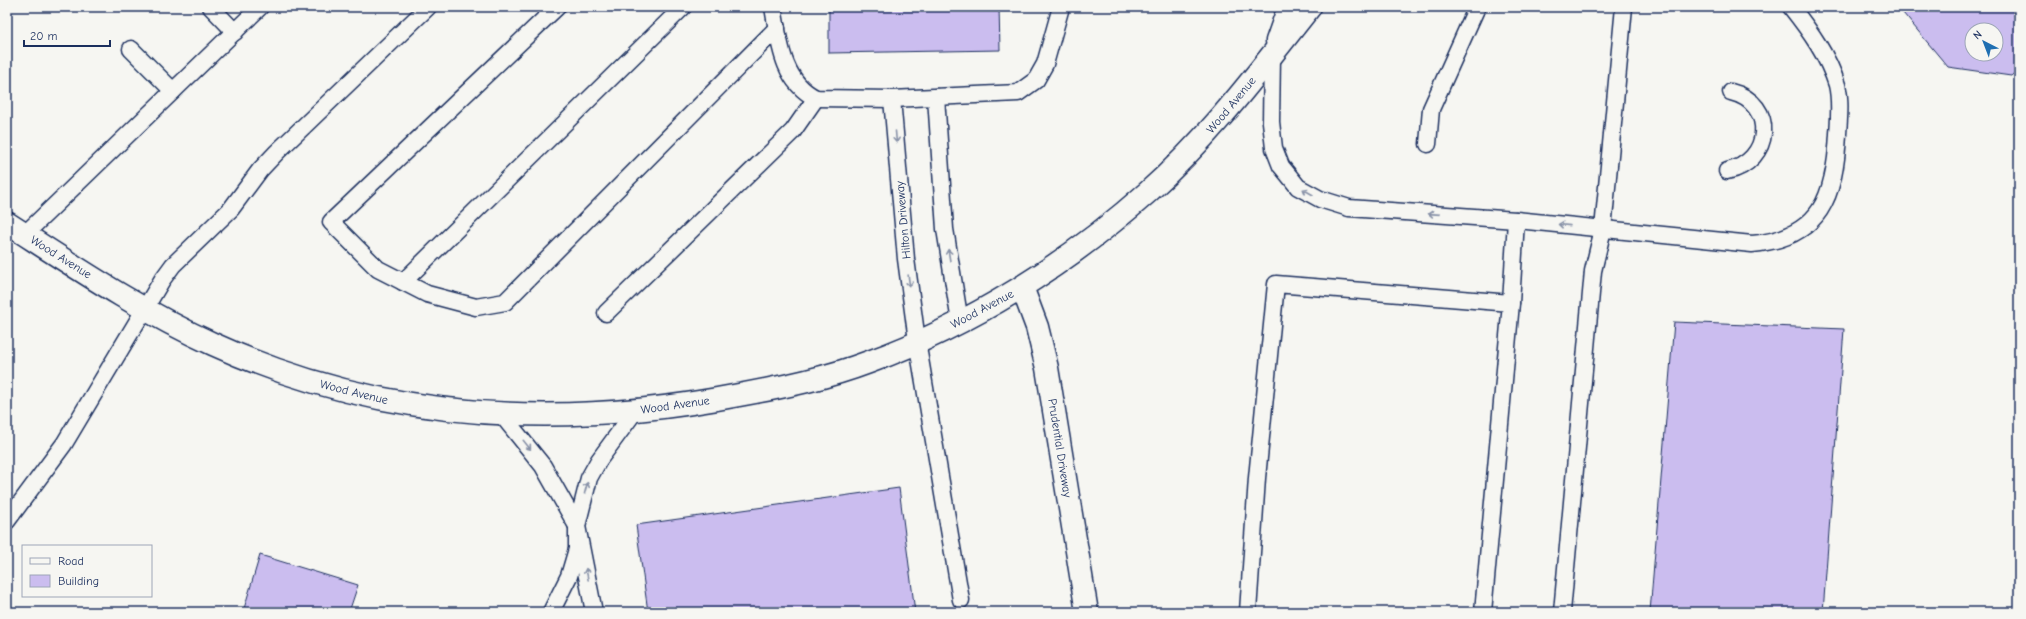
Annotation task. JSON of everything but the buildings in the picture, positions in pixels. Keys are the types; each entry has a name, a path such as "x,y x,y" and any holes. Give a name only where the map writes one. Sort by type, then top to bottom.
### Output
{"street":[{"name":"Wood Avenue","path":"1272,55 1289,7"},
{"name":"Wood Avenue","path":"7,222 143,308 227,350 328,386 385,400 425,407 502,415 635,411 713,401 788,386 863,364 960,322 1022,287 1103,228 1175,167 1227,111 1310,7"},
{"name":"Prudential Driveway","path":"1022,287 1037,327 1047,368 1087,612"}],"lane":[{"path":"211,7 235,32"},
{"path":"25,234 260,7"},
{"path":"7,522 64,444 143,308 173,265 231,209 260,170 277,152 428,7"},
{"path":"557,7 331,222 378,269 427,294 476,307 505,302 777,28"},
{"path":"403,282 682,7"},
{"path":"773,7 782,58 805,93 816,98 936,97 1018,93 1036,80 1045,64 1061,7"},
{"path":"1428,144 1431,109 1477,7"},
{"path":"1562,612 1593,271 1603,229 1624,7"},
{"path":"1272,55 1271,122 1274,148 1282,166 1298,186 1320,199 1349,208 1516,220 1752,244 1766,243 1793,235 1803,229 1821,209 1832,183 1837,153 1839,100 1837,86 1824,55 1816,41 1791,7"},
{"path":"131,49 173,91"},
{"path":"1727,171 1735,169 1750,161 1761,144 1763,132 1763,122 1755,106 1739,94 1731,92"},
{"path":"936,97 945,229 960,322"},
{"path":"606,313 793,131 816,98"},
{"name":"Hilton Driveway","path":"892,98 906,259 917,341 961,600"},
{"path":"1483,612 1511,303 1516,220"},
{"path":"1248,612 1257,478 1276,284 1511,303"},
{"path":"551,612 569,576 577,549 577,526 589,478 599,460 635,411"},
{"path":"502,415 543,466 577,526 594,612"}]}
